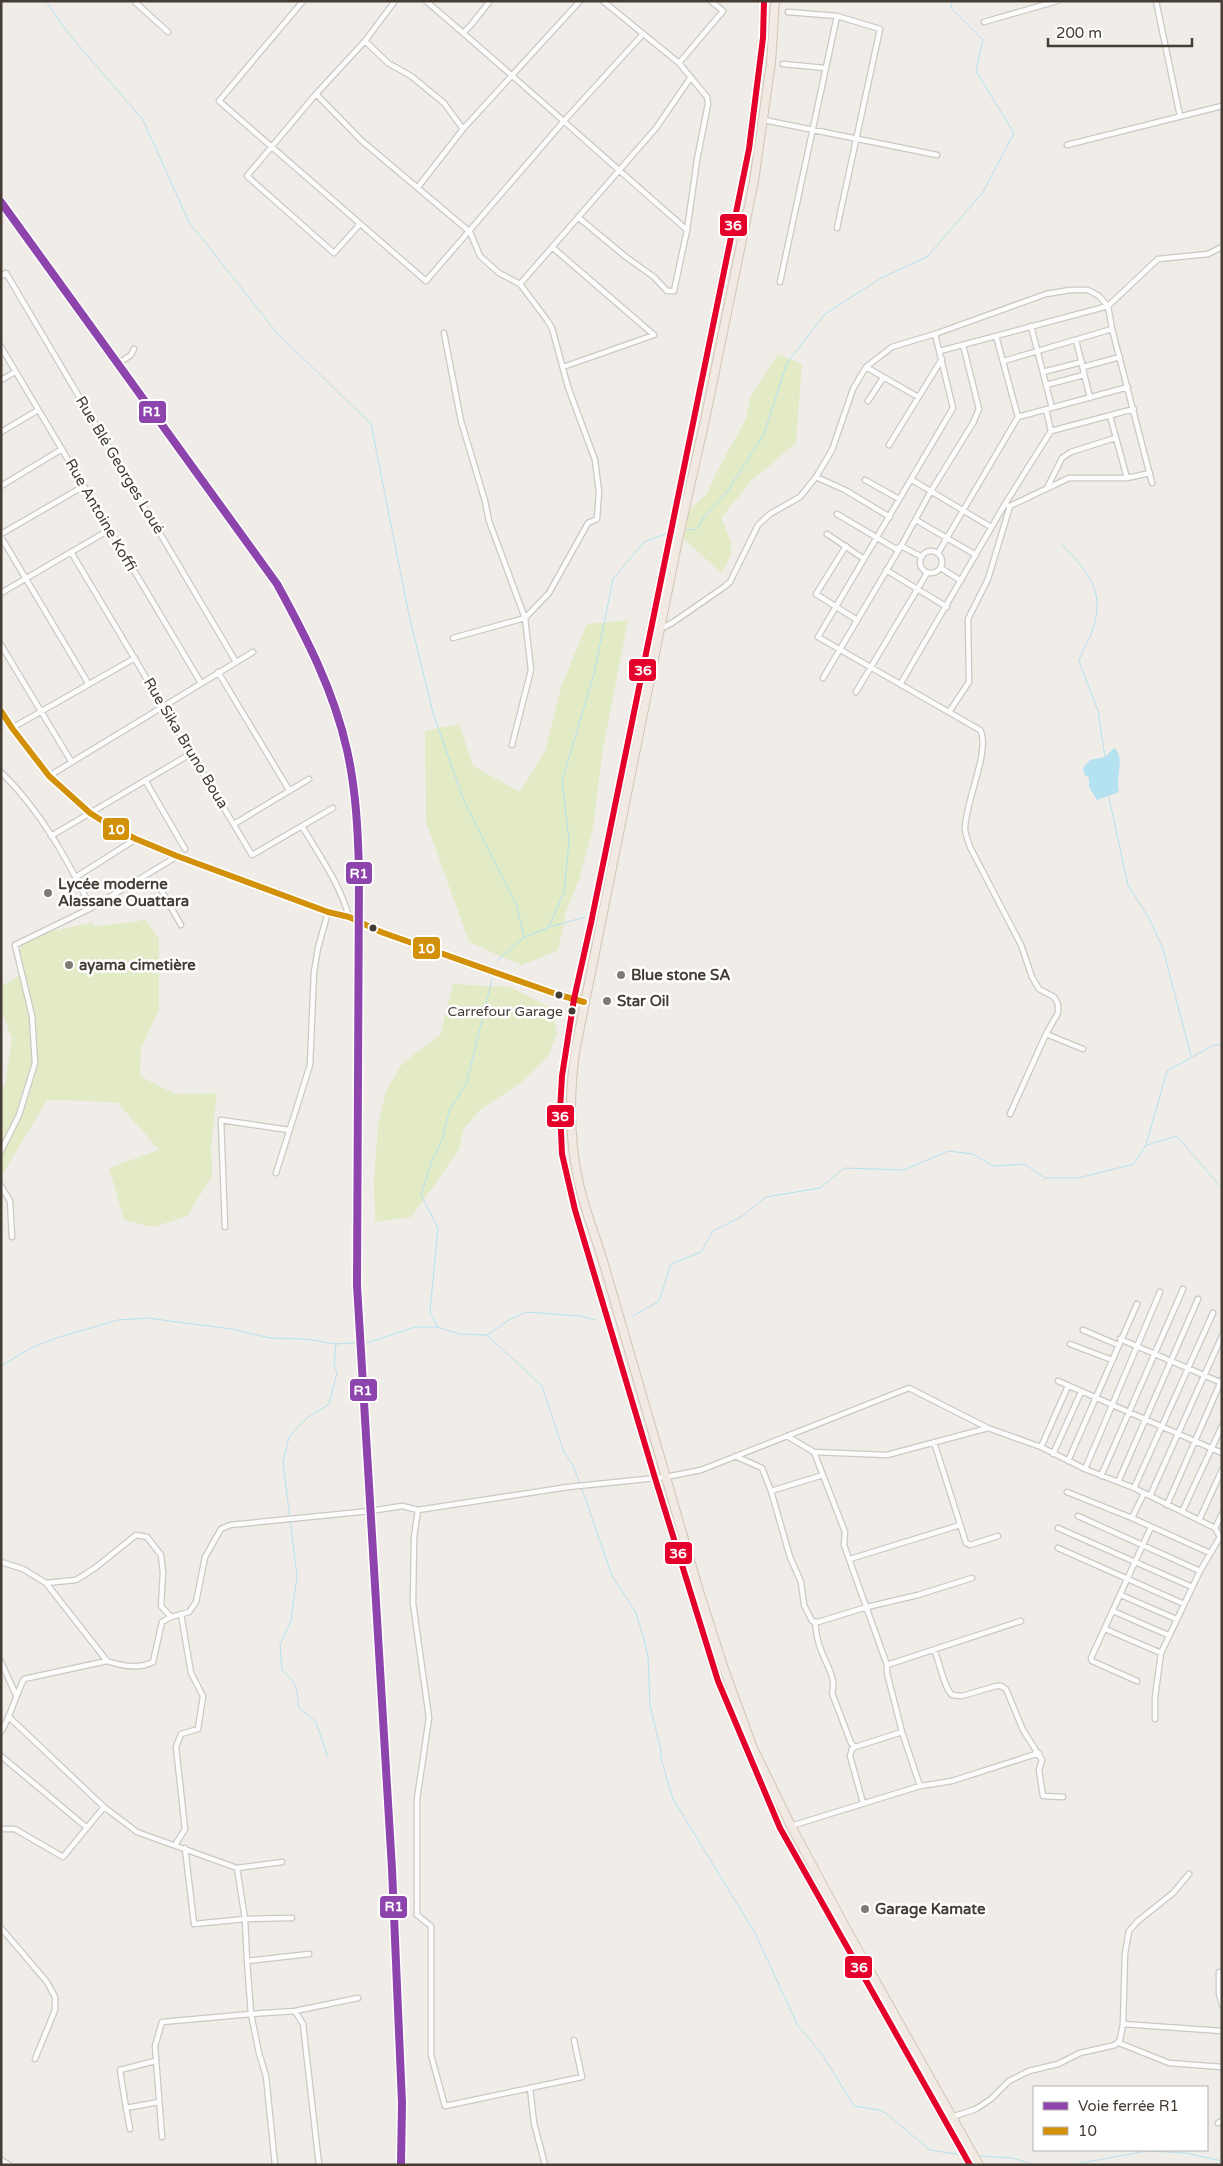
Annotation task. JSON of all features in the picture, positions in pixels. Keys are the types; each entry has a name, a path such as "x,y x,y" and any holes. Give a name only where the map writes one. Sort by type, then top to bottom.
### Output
{"main road":[{"path":"764,1 763,38 749,150 592,923 574,999 562,1076 560,1110 562,1154 574,1210 654,1478 718,1681 780,1828 970,2165"},
{"path":"775,1 771,63 754,182 584,1002 571,1078 571,1112 579,1184 726,1675 753,1748 791,1826 979,2165"},
{"path":"1,711 49,776 90,812 136,839 328,912 350,918 381,932 584,1002"}],"street":[{"path":"303,1 219,102 426,281 643,34"},
{"path":"360,224 334,253 247,176 316,94 365,41 395,1"},
{"path":"426,1 687,230"},
{"path":"463,33 490,1"},
{"path":"418,187 463,129 580,1"},
{"path":"579,218 671,292 674,291 687,230 697,160 708,104 703,90 679,63 604,1"},
{"path":"679,63 723,11 711,1"},
{"path":"984,22 1057,1"},
{"path":"1156,1 1180,116"},
{"path":"135,2 168,32"},
{"path":"788,12 838,16 880,29 837,228"},
{"path":"780,282 825,68 838,16"},
{"path":"365,41 388,63 410,76 444,103 463,129"},
{"path":"783,64 825,68"},
{"path":"520,284 656,128 691,77"},
{"path":"316,94 362,141 470,232 480,256 499,273 520,284 532,298 552,328 568,387 595,460 599,492 597,519 588,523 548,593 525,618 453,638"},
{"path":"1067,145 1222,106"},
{"path":"764,120 937,155"},
{"path":"552,246 654,336 563,367"},
{"path":"940,351 1108,306 1158,259 1208,254 1222,247"},
{"name":"Rue Blé Georges Loué","path":"1,276 6,273 236,662"},
{"path":"660,629 672,623 730,582 758,525 770,514 800,497 816,477 832,450 853,389 866,367 892,346 935,334 1046,294 1070,290 1088,290 1099,296 1108,306 1112,329 1152,483"},
{"path":"1031,326 1052,408"},
{"path":"1004,361 1112,329"},
{"path":"444,333 460,421 486,501 489,521 525,618 531,670 512,745"},
{"path":"935,334 953,408 818,637 901,683 980,730 982,734 984,740 969,801 965,829 970,847 1022,945 1032,977 1039,989 1054,997 1058,1004 1058,1013 1046,1034 1010,1114"},
{"path":"996,336 1018,417"},
{"path":"1076,340 1090,398"},
{"path":"823,678 901,546 931,491 973,423 979,409 963,345"},
{"name":"Rue Antoine Koffi","path":"1,347 201,683"},
{"path":"118,363 131,355 134,349"},
{"path":"1083,367 1120,358"},
{"path":"889,445 942,359"},
{"path":"1043,372 1082,362"},
{"path":"866,367 918,397"},
{"path":"1,380 16,372"},
{"path":"1046,385 1084,375"},
{"path":"868,401 883,378"},
{"path":"938,553 1018,417 1128,387"},
{"path":"901,683 947,607 991,527 1008,505 1051,431 1046,409"},
{"path":"1,432 38,410"},
{"path":"1051,431 1134,410"},
{"path":"1110,416 1127,478"},
{"path":"1047,488 1062,458 1071,452 1116,438"},
{"path":"1,486 62,449"},
{"path":"1008,505 1068,478 1127,478 1150,473"},
{"path":"816,477 845,490 890,516"},
{"path":"865,480 899,499"},
{"path":"912,480 991,527"},
{"path":"84,486 1,536 88,683"},
{"path":"950,712 969,682 968,619 988,579 1008,505"},
{"path":"837,514 896,549 901,546"},
{"path":"916,520 976,555"},
{"path":"1,593 109,530"},
{"path":"828,534 864,559"},
{"path":"846,546 816,594 857,620"},
{"path":"901,546 922,557"},
{"path":"929,551 938,553 942,560 941,568 935,573 927,572 921,566 922,557 929,551"},
{"name":"Rue Sika Bruno Boua","path":"71,552 252,855 333,808"},
{"path":"941,568 961,580"},
{"path":"886,570 947,607"},
{"path":"856,692 927,572"},
{"path":"1,645 71,761"},
{"path":"49,776 253,652"},
{"path":"12,728 88,683 135,658"},
{"path":"218,672 289,790"},
{"path":"51,836 192,753"},
{"path":"1,772 34,807 76,877 91,908"},
{"path":"234,824 309,779"},
{"path":"145,780 185,849"},
{"path":"302,826 345,901 350,918"},
{"path":"76,877 136,839"},
{"path":"1,1151 19,1115 35,1063 32,1016 15,945 91,908 177,856"},
{"path":"131,884 160,888 181,925"},
{"path":"276,1173 310,1065 314,972 318,948 328,912"},
{"path":"1046,1034 1084,1049"},
{"path":"225,1227 221,1120 290,1130"},
{"path":"1,1186 10,1201 12,1237"},
{"path":"1101,1476 1183,1289"},
{"path":"1085,1469 1160,1292"},
{"path":"1118,1482 1198,1300"},
{"path":"1068,1461 1137,1304"},
{"path":"1134,1488 1213,1312"},
{"path":"1083,1330 1118,1345"},
{"path":"1150,1496 1222,1336"},
{"path":"1120,1339 1203,1376 1221,1382 1167,1504"},
{"path":"1070,1344 1112,1360"},
{"path":"1058,1382 1222,1453"},
{"path":"1041,1447 1068,1386"},
{"path":"1,1562 22,1568 46,1583 107,1661 118,1665 145,1666 153,1662 162,1622 171,1617 189,1612 196,1602 205,1557 221,1529 230,1525 402,1506 418,1510 568,1487 666,1478 700,1470 909,1388 988,1428 1041,1447 1085,1469 1134,1488 1215,1528 1220,1533 1220,1537 1192,1587 1161,1653 1155,1719"},
{"path":"1053,1454 1081,1392"},
{"path":"1182,1512 1222,1426"},
{"path":"786,1436 814,1452 887,1455 988,1428"},
{"path":"934,1442 968,1545 998,1536"},
{"path":"814,1452 845,1532 844,1545 887,1665 887,1673 902,1732 920,1786"},
{"path":"735,1456 762,1468 771,1491 790,1557 801,1582 804,1605 814,1622 821,1650 833,1678 834,1688 832,1693 851,1743 855,1747"},
{"path":"1199,1520 1222,1470"},
{"path":"771,1491 823,1475"},
{"path":"1067,1492 1132,1518 1210,1554"},
{"path":"1132,1518 1144,1493"},
{"path":"418,1510 414,1537 413,1603 429,1718 418,1799 417,1916 432,1926 431,2055 445,2106 582,2077 574,2040"},
{"path":"1215,1528 1222,1514"},
{"path":"1078,1516 1200,1572"},
{"path":"850,1559 960,1525"},
{"path":"1137,1681 1092,1661 1150,1527"},
{"path":"1058,1528 1192,1587"},
{"path":"46,1583 76,1580 95,1568 136,1535 147,1537 161,1555 164,1573 161,1606 171,1617"},
{"path":"1058,1548 1184,1604"},
{"path":"814,1622 867,1607 918,1596 972,1578"},
{"path":"1121,1595 1176,1619"},
{"path":"1113,1611 1168,1636"},
{"path":"175,1845 185,1829 176,1747 181,1734 198,1729 202,1696 191,1673 180,1614"},
{"path":"887,1665 1021,1621"},
{"path":"1105,1629 1161,1653"},
{"path":"934,1650 941,1665 945,1684 952,1695 962,1696 996,1686 1006,1689 1023,1730 1042,1760 1039,1770 1043,1796 1062,1797"},
{"path":"1,1732 10,1718 16,1695 24,1679 107,1661"},
{"path":"1,1662 16,1695"},
{"path":"10,1718 104,1807 138,1832 238,1868 282,1862"},
{"path":"863,1802 850,1756 855,1747 902,1732"},
{"path":"791,1826 863,1802 920,1786 952,1781 1039,1753"},
{"path":"1,1756 86,1827"},
{"path":"1,1829 15,1829 63,1857 104,1807"},
{"path":"185,1848 194,1924 245,1919 292,1918"},
{"path":"238,1868 245,1919 251,2014 266,2076 275,2165"},
{"path":"1119,2043 1123,2024 1125,1953 1129,1931 1173,1893 1189,1874"},
{"path":"1,1928 47,1982 55,1997 55,2010 35,2059"},
{"path":"247,1961 309,1954"},
{"path":"1219,1972 1219,1993 1222,2005"},
{"path":"162,2137 155,2046 162,2022 295,2011 358,1998"},
{"path":"295,2011 303,2024 319,2165"},
{"path":"1123,2024 1222,2031"},
{"path":"952,2117 976,2109 990,2099 1008,2081 1029,2071 1058,2064 1080,2053 1119,2043 1170,2063 1222,2067"},
{"path":"130,2129 120,2070 155,2061"},
{"path":"530,2088 534,2123 544,2165"},
{"path":"126,2108 159,2102"},
{"path":"1,2160 9,2165"}],"green space":[{"path":"778,354 802,364 796,443 751,481 721,518 730,540 731,552 730,558 721,573 682,537 688,511 707,494 716,473 745,421 751,396"},
{"path":"628,620 603,749 593,828 579,880 566,912 558,951 521,965 469,942 426,822 425,731 459,724 473,766 520,792 545,751 561,687 587,624"},
{"path":"145,919 159,939 159,1009 141,1049 140,1076 175,1094 217,1093 211,1145 212,1176 187,1216 154,1227 124,1220 109,1168 159,1150 118,1103 47,1100 1,1174 1,1090 5,1085 12,1038 1,1010 1,986 23,974 20,950 22,945 43,933 92,923 95,926 135,922"},
{"path":"453,984 510,987 551,1008 557,1032 548,1057 522,1082 481,1109 464,1128 459,1150 411,1217 375,1222 374,1179 378,1125 386,1091 402,1064 440,1035"}],"water":[{"path":"1114,748 1120,763 1119,792 1097,800 1089,787 1089,778 1084,774 1083,768 1090,760 1105,757"}],"waterway":[{"path":"46,1 68,33 143,120 189,222 277,333 371,424 409,615 433,713 464,801 517,906 524,937"},
{"path":"686,529 694,530 699,526 704,517 727,492 764,434 787,363 825,314 881,278 927,257 983,192 1014,133 976,71 983,40 951,8 952,1"},
{"path":"497,961 524,937 548,928 564,892 569,841 562,781 594,674 613,579 644,542 665,534"},
{"path":"1061,543 1086,572 1095,592 1097,603 1092,633 1079,661 1098,711 1105,757"},
{"path":"1109,798 1128,885 1150,920 1163,949 1191,1056"},
{"path":"550,927 585,917"},
{"path":"438,1327 430,1312 438,1228 421,1195 432,1161 443,1138 449,1111 467,1082 492,979"},
{"path":"633,1316 659,1301 671,1264 701,1252 713,1231 741,1217 766,1197 820,1188 844,1168 904,1170 948,1151 973,1154 993,1166 1025,1164 1045,1178 1078,1178 1134,1164 1146,1145 1167,1071 1214,1045 1222,1045"},
{"path":"1147,1145 1177,1136 1222,1189"},
{"path":"1,1366 31,1348 56,1338 118,1320 147,1318 232,1329 270,1338 306,1339 336,1344 370,1342 415,1327 438,1327 459,1334 487,1335 509,1320 526,1312 580,1316 595,1320"},
{"path":"487,1335 542,1386 563,1450 573,1465 580,1485"},
{"path":"328,1757 316,1722 298,1707 295,1686 282,1670 280,1645 291,1621 297,1576 283,1462 289,1437 306,1419 329,1404 337,1373 334,1364 336,1344"},
{"path":"582,1489 612,1576 636,1613 644,1639 648,1657 650,1706 661,1750 661,1759 673,1799 755,1933 798,2026 822,2054 854,2106 879,2110 887,2114 930,2150 962,2155"},
{"path":"1070,2165 1147,2151 1186,2153 1222,2161"},
{"path":"978,2156 1012,2158 1036,2165"}],"rail line":[{"name":"R1","path":"1,202 277,584 327,686 347,750 353,780 359,872 357,1285 392,1869 402,2103 401,2165"}],"transit line":[{"name":"36","path":"764,1 763,38 749,149 574,999 562,1076 560,1110 562,1154 575,1210 718,1681 780,1828 970,2165"},
{"name":"10","path":"1,711 49,776 90,813 136,839 328,912 349,917 381,932 556,994 584,1002"}],"place":[{"name":"Lycée moderne Alassane Ouattara","path":"48,893"},
{"name":"ayama cimetière","path":"69,965"},
{"name":"Blue stone SA","path":"621,975"},
{"name":"Star Oil","path":"607,1001"},
{"name":"Carrefour Garage","path":"572,1011"},
{"name":"Garage Kamate","path":"865,1909"}]}
